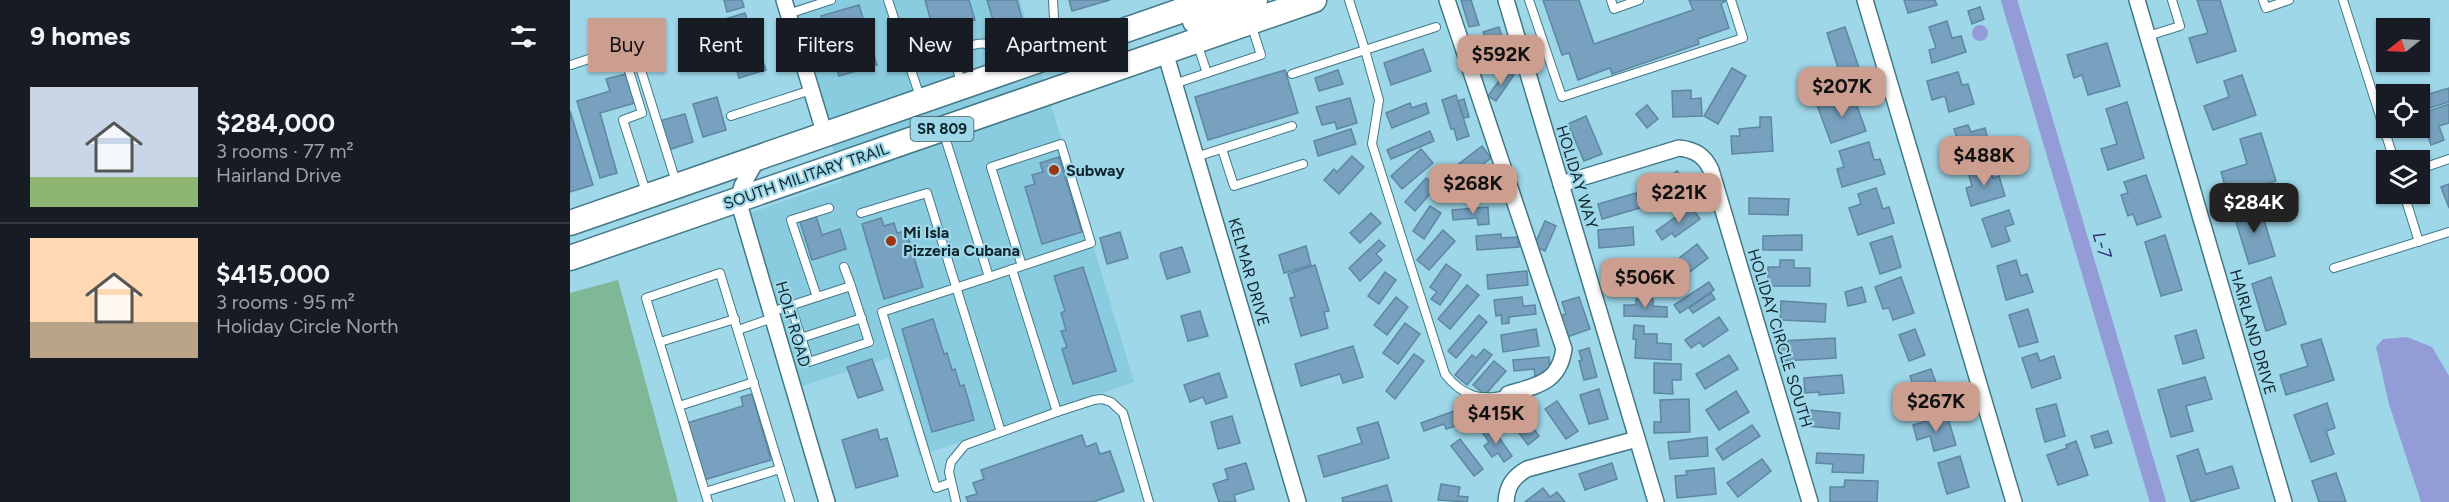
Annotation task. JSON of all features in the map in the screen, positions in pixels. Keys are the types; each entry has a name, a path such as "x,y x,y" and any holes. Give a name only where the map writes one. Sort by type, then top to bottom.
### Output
{"main road":[{"name":"SOUTH MILITARY TRAIL","path":"1130,28 1212,0"},
{"name":"SOUTH MILITARY TRAIL","path":"570,258 1196,41 1252,11 1314,0"},
{"path":"1165,52 1170,37 1181,26 1252,11"},
{"path":"942,129 963,111 979,103 1118,55 1125,48 1130,28"},
{"name":"SOUTH MILITARY TRAIL","path":"570,223 1006,72"},
{"path":"570,244 685,203 687,183"}],"street":[{"path":"1447,0 1562,337 1564,349 1558,371 1550,379 1539,385 1508,394"},
{"name":"HOLIDAY WAY","path":"1506,0 1656,502"},
{"path":"1865,0 2014,502"},
{"name":"HAIRLAND DRIVE","path":"2137,0 2284,502"},
{"path":"786,7 825,135"},
{"name":"KELMAR DRIVE","path":"1165,52 1298,502"},
{"name":"HOLIDAY CIRCLE SOUTH","path":"1561,184 1679,148 1699,153 1707,161 1810,502"},
{"path":"738,200 742,186 758,158"},
{"name":"HOLT ROAD","path":"738,200 827,502"},
{"path":"1506,502 1511,482 1527,469 1637,439"}],"lane":[{"path":"786,7 831,0"},
{"path":"888,0 921,102"},
{"path":"1053,0 1054,18"},
{"path":"1349,0 1379,100 1372,144 1445,374 1453,384 1474,397 1485,399 1508,394"},
{"path":"1530,0 1562,97 1743,38 1731,0"},
{"path":"1611,0 1614,9 1640,0"},
{"path":"2148,36 2180,26 2172,0"},
{"path":"2263,0 2266,8 2289,0"},
{"path":"2343,0 2391,150"},
{"path":"1174,84 1261,55 1252,11"},
{"path":"1292,74 1436,27"},
{"path":"1196,41 1207,73"},
{"path":"962,87 952,52 956,50 984,42 992,45 997,51 1003,73"},
{"path":"571,65 621,48 642,113 623,120 647,197"},
{"path":"643,72 687,183"},
{"path":"731,116 811,90"},
{"path":"1196,157 1292,126"},
{"path":"942,129 988,277"},
{"path":"950,483 936,488 882,312 956,287 1022,266 1091,243 1061,144 992,167 1022,266"},
{"path":"1222,149 1234,186 1303,164"},
{"path":"2430,166 2449,159"},
{"path":"861,213 927,193 1001,432"},
{"path":"2407,204 2418,242"},
{"path":"817,297 791,220 830,208"},
{"path":"2334,268 2449,232"},
{"path":"791,306 809,362 869,342 844,267"},
{"path":"1011,269 1057,412"},
{"path":"708,502 646,298 720,273 790,502"},
{"path":"738,330 791,306 851,286"},
{"path":"801,338 862,318"},
{"path":"660,342 735,319"},
{"path":"679,406 754,382"},
{"path":"956,502 948,472 956,452 965,445 1094,399 1102,399 1117,406 1123,413 1149,502"},
{"path":"705,492 780,469"}],"shaded area":[{"path":"813,0 1020,0 1025,18 985,18 985,72 1041,72 1134,382 919,456 889,358 799,387 747,214 842,181 811,72 875,72 875,18 795,18 792,6"},
{"path":"1977,25 1983,25 1988,33 1986,39 1977,41 1972,36 1972,30"},
{"path":"2407,337 2432,347 2449,376 2449,502 2421,502 2389,404 2376,347 2383,339"}],"green space":[{"path":"618,280 678,502 570,502 570,293"}],"building":[{"path":"724,0 742,0 744,7 727,12"},
{"path":"925,0 969,0 975,20 973,21 973,18 930,18"},
{"path":"987,0 1017,0 1022,18 992,18"},
{"path":"1069,0 1110,0 1072,11"},
{"path":"1461,0 1471,0 1479,25 1469,27"},
{"path":"1543,0 1579,0 1594,44 1693,10 1689,0 1727,0 1721,4 1729,28 1698,39 1699,44 1612,74 1610,68 1578,80 1569,53 1562,55"},
{"path":"1904,0 1935,0 1937,5 1908,13"},
{"path":"2197,0 2220,0 2236,51 2197,63 2189,38 2208,33"},
{"path":"859,5 863,18 822,18 821,16"},
{"path":"1980,7 1984,19 1972,24 1968,11"},
{"path":"745,13 747,18 729,18"},
{"path":"1947,21 1952,38 1961,36 1966,52 1932,63 1929,50 1936,48 1929,27"},
{"path":"1499,27 1509,60 1494,65 1483,32"},
{"path":"1845,27 1859,68 1840,74 1827,33"},
{"path":"2107,43 2120,86 2088,95 2082,75 2074,78 2067,55"},
{"path":"1423,49 1431,71 1391,85 1384,63"},
{"path":"1732,68 1746,76 1718,124 1704,116"},
{"path":"1285,70 1298,113 1208,140 1195,97"},
{"path":"1338,70 1343,84 1319,91 1315,78"},
{"path":"1507,70 1514,75 1496,101 1488,96"},
{"path":"737,72 759,72 739,78"},
{"path":"838,72 853,72 839,76"},
{"path":"1958,72 1962,85 1968,84 1974,104 1949,112 1945,96 1932,100 1927,81"},
{"path":"626,74 635,103 600,113 617,173 600,178 577,101 610,91 606,79"},
{"path":"2242,75 2256,115 2213,130 2204,106 2229,97 2224,81"},
{"path":"2449,88 2449,102 2430,108 2430,94"},
{"path":"1691,90 1691,99 1701,98 1702,116 1673,117 1672,91"},
{"path":"1852,92 1866,131 1831,143 1817,105"},
{"path":"1456,95 1469,136 1457,140 1442,100"},
{"path":"717,97 726,130 703,137 693,104"},
{"path":"1350,98 1357,123 1337,129 1335,122 1322,125 1316,107"},
{"path":"1464,99 1469,117 1464,118 1458,101"},
{"path":"2127,102 2144,158 2108,170 2101,149 2117,144 2106,109"},
{"path":"1410,103 1412,108 1426,103 1429,113 1392,128 1386,113"},
{"path":"2449,104 2449,123 2439,126 2444,140 2431,145 2429,138 2430,111"},
{"path":"1647,105 1658,119 1647,128 1636,114"},
{"path":"570,111 593,185 570,192"},
{"path":"685,114 693,142 668,150 659,121"},
{"path":"1586,116 1602,154 1584,161 1568,124"},
{"path":"1760,117 1771,117 1773,151 1732,154 1731,136 1740,136 1739,129 1760,127"},
{"path":"1968,125 1971,132 1985,128 1990,148 1963,156 1954,129"},
{"path":"1351,129 1356,144 1318,156 1314,141"},
{"path":"1430,131 1434,141 1391,159 1387,150"},
{"path":"2261,133 2276,181 2228,196 2221,172 2247,164 2240,139"},
{"path":"1869,142 1874,160 1880,159 1885,174 1842,187 1837,169 1844,167 1839,151"},
{"path":"1482,146 1491,158 1470,174 1467,169 1452,180 1447,173"},
{"path":"1421,149 1433,163 1402,189 1391,176"},
{"path":"1352,156 1364,167 1339,194 1324,180 1334,169 1337,172"},
{"path":"1059,157 1082,232 1042,244 1025,187 1035,184 1032,175 1043,172 1040,163"},
{"path":"1989,166 1993,178 1999,176 2005,196 1971,206 1966,188 1972,186 1968,172"},
{"path":"1677,171 1682,178 1667,188 1673,196 1654,209 1644,195"},
{"path":"2146,175 2161,217 2137,225 2133,214 2128,216 2121,195 2128,193 2124,182"},
{"path":"1426,178 1436,187 1415,211 1405,202"},
{"path":"2449,184 2449,208 2441,187"},
{"path":"1497,185 1498,197 1458,201 1457,189"},
{"path":"1876,188 1883,209 1889,207 1894,223 1858,235 1849,208 1861,204 1858,194"},
{"path":"1636,193 1640,208 1602,219 1598,204"},
{"path":"1749,198 1789,199 1788,215 1749,214"},
{"path":"2259,204 2275,256 2249,264 2233,212"},
{"path":"1430,206 1441,213 1424,239 1413,231"},
{"path":"1691,206 1700,219 1675,237 1672,233 1662,240 1656,231"},
{"path":"1488,207 1489,224 1478,225 1477,218 1453,220 1452,210"},
{"path":"2009,210 2014,224 2005,227 2010,241 1992,247 1982,219"},
{"path":"1371,213 1381,223 1360,243 1350,233"},
{"path":"816,216 822,235 840,229 846,249 812,260 800,222"},
{"path":"881,218 884,226 894,223 897,233 906,231 923,287 884,299 862,224"},
{"path":"1545,221 1556,226 1545,251 1534,246"},
{"path":"1633,227 1634,245 1599,248 1598,230"},
{"path":"1443,230 1455,241 1429,270 1417,260"},
{"path":"1120,232 1128,258 1107,264 1100,238"},
{"path":"1501,234 1501,238 1518,237 1519,247 1477,250 1476,236"},
{"path":"1802,235 1802,250 1763,250 1763,236"},
{"path":"2165,235 2182,290 2161,296 2145,242"},
{"path":"1892,236 1901,267 1880,274 1870,243"},
{"path":"1379,240 1385,246 1376,254 1382,260 1360,281 1349,268"},
{"path":"1697,244 1708,258 1670,287 1659,274"},
{"path":"1306,246 1311,265 1284,273 1279,255"},
{"path":"1182,247 1190,272 1167,279 1161,253"},
{"path":"1780,260 1794,260 1794,268 1810,268 1810,286 1768,286 1768,267 1780,267"},
{"path":"2016,260 2021,276 2027,274 2033,292 2006,300 1997,266"},
{"path":"1446,264 1461,275 1440,305 1431,299 1437,292 1430,287"},
{"path":"1315,265 1329,311 1324,312 1328,328 1301,336 1290,298 1295,297 1288,274"},
{"path":"1616,265 1656,267 1656,288 1641,288 1641,281 1616,280"},
{"path":"1083,267 1116,371 1073,384 1062,349 1067,347 1061,331 1066,330 1061,313 1065,311 1054,276"},
{"path":"1527,271 1528,285 1488,289 1487,275"},
{"path":"1385,272 1396,280 1379,304 1368,296"},
{"path":"1901,277 1914,313 1893,320 1889,308 1883,309 1875,287"},
{"path":"2271,277 2286,324 2266,331 2252,284"},
{"path":"1709,282 1714,290 1680,313 1674,305"},
{"path":"1467,285 1479,295 1450,329 1438,319"},
{"path":"1862,287 1866,302 1848,306 1845,292"},
{"path":"1711,293 1715,299 1693,313 1689,308"},
{"path":"1396,297 1408,307 1387,335 1374,325"},
{"path":"1522,297 1523,306 1535,305 1536,314 1509,317 1509,323 1502,324 1501,315 1496,316 1494,300"},
{"path":"1579,297 1590,329 1567,337 1560,316 1566,314 1562,302"},
{"path":"1636,299 1653,299 1653,306 1667,307 1667,317 1624,316 1624,305 1636,305"},
{"path":"1781,301 1826,304 1825,322 1780,320"},
{"path":"2028,309 2038,342 2019,347 2009,315"},
{"path":"1200,311 1208,336 1188,341 1181,316"},
{"path":"1479,315 1487,322 1456,358 1448,351"},
{"path":"1719,317 1728,330 1703,347 1700,342 1691,348 1685,340"},
{"path":"933,319 944,354 947,353 952,370 955,369 960,386 964,385 974,420 932,432 902,329"},
{"path":"1405,323 1420,334 1398,364 1383,353"},
{"path":"1634,325 1644,326 1644,334 1657,334 1657,343 1671,344 1671,360 1635,358"},
{"path":"1536,329 1539,346 1503,352 1501,335"},
{"path":"1915,329 1925,355 1909,361 1899,335"},
{"path":"2196,330 2204,358 2183,364 2175,336"},
{"path":"1835,338 1836,358 1782,361 1780,341"},
{"path":"2321,339 2334,380 2286,395 2280,375 2308,366 2301,345"},
{"path":"1353,346 1363,377 1343,383 1340,374 1301,386 1295,364"},
{"path":"1589,348 1597,377 1584,380 1579,351"},
{"path":"1484,349 1492,355 1467,385 1455,375 1472,355 1476,358"},
{"path":"2037,353 2040,361 2054,356 2061,378 2032,388 2022,358"},
{"path":"1414,354 1424,361 1395,399 1386,391"},
{"path":"1729,355 1738,369 1705,389 1696,374"},
{"path":"1549,357 1551,375 1535,376 1534,369 1514,371 1513,360"},
{"path":"872,359 883,390 858,398 847,367"},
{"path":"1494,361 1506,371 1485,395 1473,385"},
{"path":"1654,363 1681,364 1681,380 1672,380 1673,394 1654,393"},
{"path":"1931,369 1942,399 1920,406 1910,376"},
{"path":"1219,373 1227,397 1206,404 1203,397 1190,402 1184,385"},
{"path":"1842,375 1844,393 1819,395 1819,392 1805,393 1804,378"},
{"path":"2205,377 2212,399 2186,406 2193,431 2171,437 2158,390"},
{"path":"1599,389 1608,419 1589,424 1580,395"},
{"path":"1736,391 1749,412 1719,430 1706,410"},
{"path":"752,394 771,460 704,480 687,423 743,406 741,397"},
{"path":"1689,399 1690,432 1654,433 1654,422 1661,422 1660,400"},
{"path":"1557,401 1578,431 1566,439 1545,409"},
{"path":"2327,403 2335,428 2326,431 2334,454 2311,462 2294,415"},
{"path":"2056,404 2065,436 2045,442 2036,409"},
{"path":"1457,410 1462,424 1446,429 1444,424 1424,431 1421,423"},
{"path":"1809,410 1840,413 1839,429 1807,426"},
{"path":"1521,411 1539,436 1528,445 1509,420"},
{"path":"1947,415 1956,445 1934,451 1930,436 1917,440 1913,425"},
{"path":"1232,416 1240,443 1218,449 1211,422"},
{"path":"1378,422 1389,458 1324,477 1318,456 1362,443 1357,428"},
{"path":"1752,425 1760,436 1723,460 1716,449"},
{"path":"1491,426 1512,456 1504,462 1498,453 1492,457 1484,446 1489,442 1482,432"},
{"path":"877,429 880,440 887,438 898,476 856,488 842,440"},
{"path":"2108,431 2112,443 2095,448 2091,436"},
{"path":"1082,435 1086,447 1096,443 1100,454 1110,451 1124,491 1093,502 968,502 966,497 977,494 973,483 984,479 981,470"},
{"path":"1707,437 1708,456 1670,459 1668,442"},
{"path":"1460,439 1483,469 1474,476 1451,446"},
{"path":"2076,441 2088,475 2058,485 2047,455 2067,448 2066,445"},
{"path":"2198,449 2206,474 2232,466 2239,488 2191,502 2177,456"},
{"path":"1817,453 1864,455 1863,473 1832,472 1833,464 1816,463"},
{"path":"1960,456 1969,487 1947,494 1938,463"},
{"path":"1762,459 1771,471 1738,497 1727,483"},
{"path":"1246,463 1254,489 1234,495 1236,502 1219,502 1213,484 1228,479 1225,469"},
{"path":"1612,463 1617,479 1585,490 1579,474"},
{"path":"1714,468 1716,494 1677,498 1675,476 1687,475 1686,471"},
{"path":"2336,473 2346,502 2319,502 2312,481"},
{"path":"1845,480 1878,481 1877,502 1830,502 1830,487 1844,487"},
{"path":"1441,484 1460,487 1458,496 1468,497 1467,502 1438,500"},
{"path":"1387,485 1392,502 1343,502 1342,498"},
{"path":"1543,488 1550,497 1557,492 1565,502 1525,502"}],"waterway":[{"name":"L-7","path":"2009,0 2158,502"}],"place":[{"name":"Subway","path":"1054,170"},
{"name":"Mi Isla Pizzeria Cubana","path":"891,241"}]}
